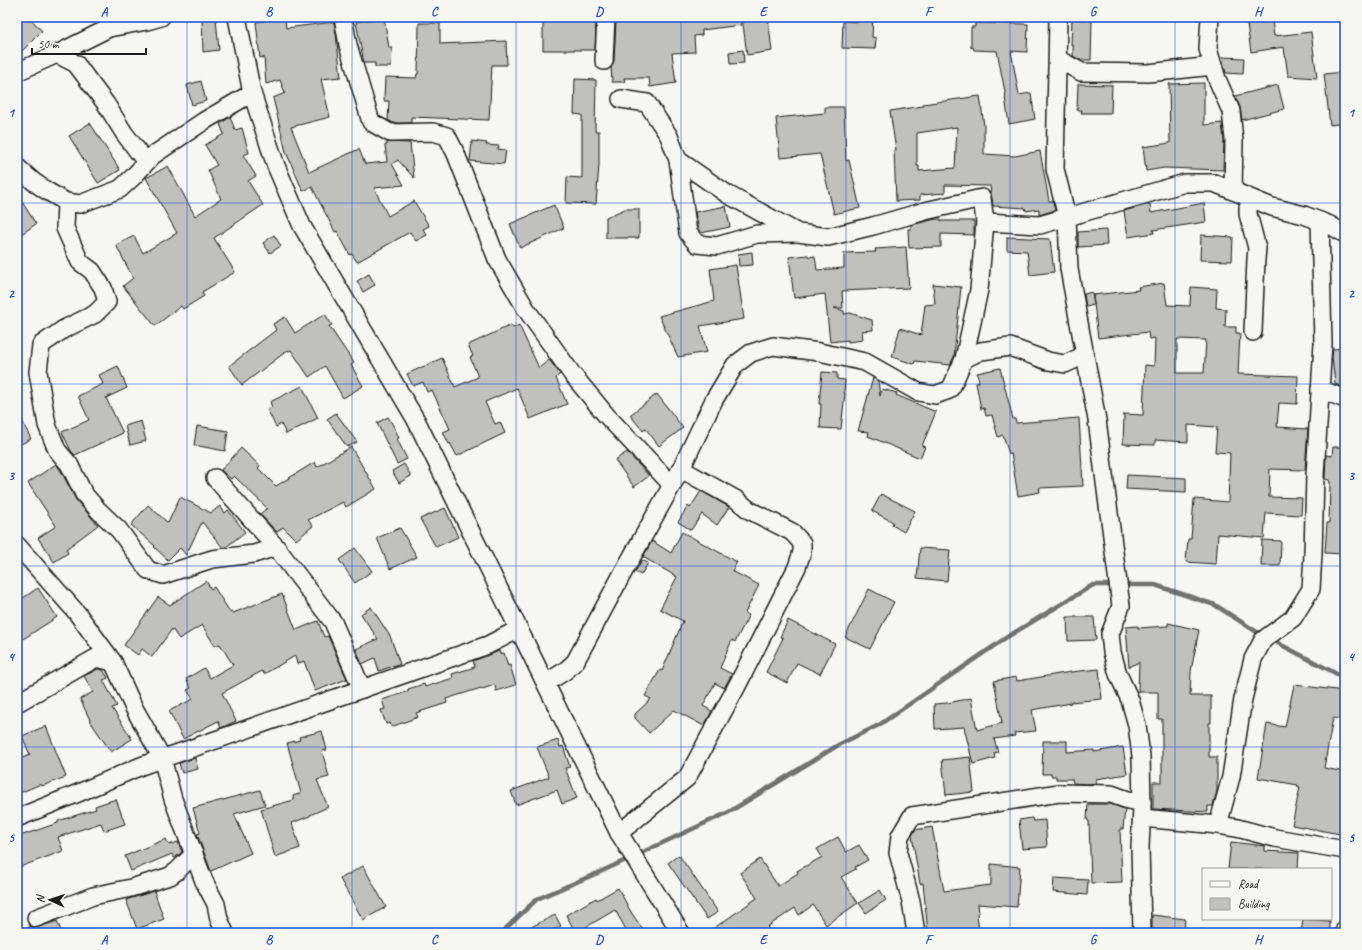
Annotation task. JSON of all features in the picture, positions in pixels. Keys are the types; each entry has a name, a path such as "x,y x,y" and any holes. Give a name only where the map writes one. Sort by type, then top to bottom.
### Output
{"street":[{"path":"17,72 109,28 148,21 161,17"},
{"path":"237,17 252,93 276,166 302,226 416,420 623,839 681,933"},
{"path":"343,17 348,45 371,122 390,133 433,132 447,136 456,154 497,259 526,309 572,374 606,415 672,485"},
{"path":"604,61 606,17"},
{"path":"1058,17 1055,169 1067,217 1069,269 1097,420 1121,606 1110,634 1112,652 1118,674 1130,700 1137,725 1141,756 1142,810 1140,847 1142,933"},
{"path":"1210,17 1208,49 1217,79 1231,111 1234,140 1233,191"},
{"path":"57,54 76,64 146,162"},
{"path":"1058,59 1081,72 1148,73 1213,66"},
{"path":"17,167 34,182 66,202 80,204 120,189 152,156 204,121 252,93"},
{"path":"546,683 575,662 681,469 714,400 735,365 751,353 773,346 819,352 865,362 918,392 935,396 949,390 964,360 979,290 986,222 982,198 828,237 798,233 757,234 717,246 697,244 688,233 678,160 669,136 647,103 621,99"},
{"path":"678,160 727,194 798,233"},
{"path":"986,222 1040,225 1185,183 1214,184 1272,207 1304,215 1330,224 1345,234"},
{"path":"1251,199 1248,214 1257,248 1253,332"},
{"path":"66,202 65,228 80,262 92,271 103,288 107,302 95,314 64,329 41,345 38,372 47,424 57,450 69,464 84,494 119,530 148,570 163,575 212,559 254,554 276,547"},
{"path":"1218,825 1230,777 1243,699 1253,659 1264,640 1293,618 1310,589 1323,342 1320,221"},
{"path":"964,360 981,351 1010,347 1048,361 1064,364 1085,355"},
{"path":"1320,389 1345,399"},
{"path":"623,839 687,778 737,686 797,567 802,552 802,543 792,532 749,510 737,500 681,469"},
{"path":"215,478 276,547 333,622 362,689"},
{"path":"17,545 77,613 113,662 134,708 162,758 173,799 204,881 216,904 219,918 225,933"},
{"path":"17,818 162,758 488,644 519,629"},
{"path":"17,703 96,658 113,662"},
{"path":"916,933 911,901 898,853 900,836 912,816 1059,793 1111,794 1128,800 1142,810 1237,828 1274,838 1345,850"},
{"path":"36,918 93,896 131,888 170,876 194,854"}],"building":[{"path":"17,17 29,17 42,31 17,56"},
{"path":"384,17 389,48 392,48 391,67 375,67 375,63 364,63 356,22"},
{"path":"543,17 591,17 591,22 596,22 595,50 543,50"},
{"path":"741,17 741,25 702,30 702,35 694,36 695,52 672,53 676,83 650,87 649,78 624,78 625,82 612,82 611,68 614,61 616,22 640,21 640,18"},
{"path":"742,17 768,17 772,51 747,55"},
{"path":"859,17 873,17 872,37 876,38 875,49 842,48 843,21 859,22"},
{"path":"285,18 286,28 334,22 336,34 341,77 321,79 330,117 291,127 309,172 359,149 365,164 387,162 385,145 387,145 387,142 410,143 414,178 398,160 392,164 404,185 374,188 388,216 414,201 429,226 423,229 427,235 416,241 410,232 357,262 352,254 350,255 337,231 335,232 312,187 303,191 286,152 273,98 285,93 280,80 266,84 264,57 260,58 256,22"},
{"path":"202,19 216,19 219,50 203,52"},
{"path":"1072,19 1092,20 1091,60 1080,60 1073,56 1073,45 1071,45"},
{"path":"1272,21 1274,36 1311,32 1317,78 1288,76 1284,47 1251,52 1247,24"},
{"path":"419,23 440,23 440,44 506,41 507,65 492,65 489,120 411,117 411,123 393,123 388,120 389,101 384,101 385,77 416,78 418,74"},
{"path":"975,23 1028,24 1027,52 1011,51 1019,95 1031,93 1035,119 1009,124 1006,97 997,51 974,50 973,47 971,48 971,27 975,27"},
{"path":"743,50 744,63 730,64 729,52"},
{"path":"1222,57 1244,58 1243,74 1226,73"},
{"path":"1345,72 1345,123 1330,125 1324,74"},
{"path":"575,79 596,80 595,131 599,131 599,165 596,204 566,203 567,177 582,178 582,115 574,114"},
{"path":"201,81 206,101 192,105 187,85"},
{"path":"1204,83 1204,125 1222,123 1224,140 1223,170 1164,168 1146,171 1143,147 1170,143 1169,84"},
{"path":"1078,84 1112,85 1111,113 1081,113 1082,110 1077,110"},
{"path":"1278,85 1284,109 1242,120 1240,107 1235,96"},
{"path":"980,96 984,126 984,154 1015,156 1040,151 1049,201 1053,201 1055,210 1039,215 1039,209 1026,211 1025,208 993,206 990,186 945,185 945,193 920,195 920,200 896,201 894,150 896,150 890,111 923,106 923,104","holes":["957,127 955,168 919,171 919,166 917,166 917,133"]},
{"path":"825,107 844,107 846,161 849,160 860,208 834,214 820,154 780,158 776,118 825,113"},
{"path":"230,117 235,130 242,128 249,153 243,155 256,176 248,181 263,205 214,238 235,272 202,292 204,296 183,309 181,306 155,326 123,286 133,278 116,245 134,236 143,253 177,233 146,178 168,166 195,216 221,199 208,170 217,165 205,145 224,134 220,124"},
{"path":"90,123 120,170 98,183 69,136"},
{"path":"472,141 487,143 486,145 499,146 498,149 506,150 504,164 470,161"},
{"path":"17,194 36,224 17,237"},
{"path":"1204,203 1206,222 1153,230 1154,233 1128,237 1124,211 1150,204 1151,213"},
{"path":"554,205 564,228 520,248 510,224"},
{"path":"726,206 730,227 701,233 695,212"},
{"path":"625,209 639,209 639,238 606,238 606,217"},
{"path":"941,219 941,221 974,221 974,235 941,234 941,247 909,248 908,229 911,229 911,225"},
{"path":"1106,230 1107,245 1078,247 1078,232"},
{"path":"274,235 281,246 270,253 263,243"},
{"path":"1201,235 1233,237 1232,261 1200,260"},
{"path":"1007,237 1050,239 1054,272 1030,275 1027,251 1007,250"},
{"path":"906,247 909,288 842,291 843,308 834,308 844,311 844,314 850,313 872,320 873,330 862,331 863,340 830,342 825,294 794,298 789,257 808,255 809,257 815,256 817,270 844,268 844,253 876,252 875,249"},
{"path":"752,252 753,265 739,266 738,254"},
{"path":"736,265 744,319 700,326 707,352 678,357 659,316 714,301 710,269"},
{"path":"369,274 375,285 363,292 357,281"},
{"path":"1164,283 1167,305 1190,306 1191,287 1217,289 1216,308 1226,309 1225,327 1236,327 1236,333 1240,333 1238,374 1298,376 1297,404 1279,403 1277,427 1308,429 1305,470 1270,469 1269,497 1302,498 1301,515 1266,513 1264,538 1218,534 1216,564 1186,562 1188,539 1191,539 1194,499 1228,502 1230,453 1215,452 1217,427 1188,425 1188,442 1155,440 1155,445 1123,444 1124,414 1143,415 1145,365 1154,366 1155,338 1149,339 1148,332 1098,338 1093,295 1139,290 1138,287","holes":["1177,339 1206,340 1204,373 1177,373"]},
{"path":"933,284 961,287 954,357 950,365 915,361 914,364 892,357 900,328 921,335 925,305 935,304"},
{"path":"1092,292 1094,305 1086,307 1084,294"},
{"path":"325,314 332,325 329,326 354,363 351,365 363,386 343,398 325,366 309,377 291,350 288,350 242,385 229,366 276,330 273,324 285,317 295,333"},
{"path":"511,325 513,328 519,325 539,368 549,360 560,374 556,378 567,404 530,419 517,388 485,402 495,424 500,422 505,433 457,456 443,432 450,429 432,390 427,392 423,382 413,386 407,374 442,358 455,387 478,377 470,357 473,356 468,345"},
{"path":"1344,348 1345,388 1335,384 1332,357 1333,349"},
{"path":"118,366 127,388 106,398 123,433 75,455 71,451 62,432 89,420 78,396 103,384 99,375"},
{"path":"1000,368 1013,419 1015,419 1016,423 1079,418 1083,486 1039,488 1040,492 1018,496 1011,453 1009,454 1003,435 998,437 992,415 986,416 984,408 981,409 976,383 979,382 977,373"},
{"path":"822,372 837,373 837,379 845,380 841,429 820,428 821,404 819,404"},
{"path":"873,378 878,381 880,396 882,389 897,393 896,395 936,412 922,446 925,447 920,458 868,436 869,432 858,431"},
{"path":"302,386 318,418 286,434 281,424 276,427 267,409 272,407 270,402"},
{"path":"657,394 683,428 659,446 646,429 643,431 630,415"},
{"path":"17,410 31,439 17,446"},
{"path":"336,413 357,442 347,447 327,419"},
{"path":"388,417 399,438 397,439 407,459 397,464 377,423"},
{"path":"141,421 146,441 130,445 125,426"},
{"path":"197,426 228,431 225,451 194,445"},
{"path":"351,447 376,489 346,507 343,502 308,520 313,526 296,540 283,527 277,532 260,514 267,508 234,476 231,479 221,470 241,448 260,466 258,468 276,486 315,462 317,467"},
{"path":"1333,447 1345,447 1344,554 1325,553 1327,523 1329,523 1330,483 1329,480 1325,479 1326,455 1332,456"},
{"path":"627,452 649,476 634,487 615,460"},
{"path":"56,464 76,500 98,525 66,549 68,553 54,562 38,538 56,526 28,483"},
{"path":"404,464 411,476 399,483 392,471"},
{"path":"1127,475 1186,478 1186,492 1126,489"},
{"path":"701,491 729,507 717,525 702,514 691,530 678,522 688,506 690,508"},
{"path":"881,494 915,511 904,532 892,525 893,522 872,511"},
{"path":"180,497 211,513 220,506 225,513 228,510 245,532 223,548 202,522 186,555 180,548 168,560 154,547 155,546 131,525 148,505 168,523"},
{"path":"445,508 458,537 436,547 420,519"},
{"path":"400,528 417,557 390,569 377,538"},
{"path":"682,532 737,562 732,571 759,585 745,613 749,615 735,642 732,640 720,668 732,674 724,688 715,683 703,706 712,711 704,726 674,710 649,733 635,718 635,714 651,699 645,696 660,670 662,671 683,621 660,609 677,577 643,557 652,541 671,553"},
{"path":"1262,540 1281,541 1280,566 1261,566"},
{"path":"355,548 372,571 355,583 339,560"},
{"path":"920,548 950,550 947,581 917,578"},
{"path":"642,560 648,563 641,575 635,572"},
{"path":"206,581 211,589 214,587 230,612 232,611 233,613 282,594 296,630 318,621 324,637 328,636 347,679 315,691 304,661 297,664 295,656 264,674 262,671 222,693 236,721 221,728 218,721 183,739 169,711 193,699 187,690 191,688 186,679 204,668 210,678 233,665 220,644 215,646 202,625 179,639 172,629 152,657 142,649 138,655 124,645 158,597 170,605"},
{"path":"38,588 57,617 17,643 17,602"},
{"path":"869,589 894,602 870,649 845,637"},
{"path":"371,607 390,636 400,664 379,671 375,658 362,664 356,649 378,639 361,614"},
{"path":"1067,617 1094,617 1096,640 1068,641"},
{"path":"788,620 835,644 820,674 797,663 787,683 766,672 783,638 780,637"},
{"path":"1168,623 1199,630 1191,671 1190,696 1211,696 1209,757 1217,757 1217,791 1213,806 1208,806 1208,812 1153,809 1153,782 1162,782 1162,719 1158,719 1158,692 1138,692 1139,662 1129,667 1126,627 1138,626 1138,628 1168,626"},
{"path":"499,651 500,654 504,653 508,666 510,665 516,685 496,691 495,685 481,688 446,699 447,703 416,713 418,717 391,727 390,723 386,724 381,710 385,709 382,700 409,691 408,689 424,684 425,687 453,678 452,674 475,667 473,661"},
{"path":"98,669 103,670 108,678 103,680 117,706 112,708 132,739 111,752 92,724 80,699 93,692 84,676"},
{"path":"1099,669 1102,699 1070,702 1071,703 1032,710 1036,731 1014,733 1015,736 994,739 998,752 994,753 995,758 973,764 964,727 935,729 934,704 948,703 971,698 977,730 1002,723 994,681 1016,677 1017,681"},
{"path":"1294,685 1345,691 1345,720 1333,718 1324,768 1345,772 1345,835 1292,825 1300,787 1297,786 1298,785 1258,778 1267,724 1285,727"},
{"path":"46,726 66,777 42,786 41,784 17,794 17,760 30,755 22,736"},
{"path":"322,731 327,750 322,751 329,777 317,780 328,807 292,823 300,848 275,857 261,809 294,800 293,796 301,793 287,743 300,740 299,737"},
{"path":"558,740 560,747 563,746 570,767 565,768 577,798 562,804 557,790 516,805 511,791 549,777 537,747"},
{"path":"1043,741 1067,741 1067,752 1094,750 1094,752 1123,747 1127,774 1096,779 1097,783 1087,784 1073,783 1072,779 1056,779 1056,776 1051,776 1051,774 1042,774"},
{"path":"970,757 974,792 946,795 942,760"},
{"path":"195,758 198,769 182,773 179,763"},
{"path":"260,790 265,805 234,814 251,853 211,871 197,834 200,833 193,808"},
{"path":"116,799 125,824 104,831 101,823 58,837 63,851 17,868 17,837 58,823 58,821 96,809 95,806"},
{"path":"1088,804 1110,804 1125,809 1123,829 1120,829 1122,882 1091,883 1089,821 1087,820"},
{"path":"1032,818 1033,821 1045,820 1047,847 1022,849 1019,820"},
{"path":"932,827 944,891 991,885 991,864 1020,867 1017,907 978,904 979,913 977,913 979,933 928,933 923,883 920,884 912,836 915,830"},
{"path":"838,837 846,852 859,845 868,860 855,867 856,869 841,877 858,903 826,925 813,905 799,915 795,908 767,927 772,933 755,933 751,927 743,933 707,933 757,898 740,873 760,859 778,886 798,873 797,871 822,857 817,849"},
{"path":"166,839 169,845 178,842 182,852 174,858 172,854 131,871 125,856"},
{"path":"1231,842 1265,846 1265,851 1299,853 1298,868 1228,868"},
{"path":"679,855 718,912 707,919 668,863"},
{"path":"363,866 386,907 363,920 340,879"},
{"path":"1054,878 1088,880 1087,895 1053,892"},
{"path":"618,888 631,912 645,933 628,933 615,910 576,933 566,915 596,898 597,900"},
{"path":"880,890 886,900 866,913 859,903"},
{"path":"154,891 164,919 137,929 126,900"},
{"path":"555,915 561,926 548,933 519,933"},
{"path":"1152,915 1185,919 1184,933 1152,929"},
{"path":"1303,920 1330,921 1330,933 1301,933"},
{"path":"57,921 62,933 17,933 31,926 35,928"}],"waterway":[{"path":"501,933 537,899 600,872 729,812 840,744 879,725 1007,637 1093,585 1155,585 1215,605 1263,636"},
{"path":"1270,639 1341,676 1345,676"}]}
